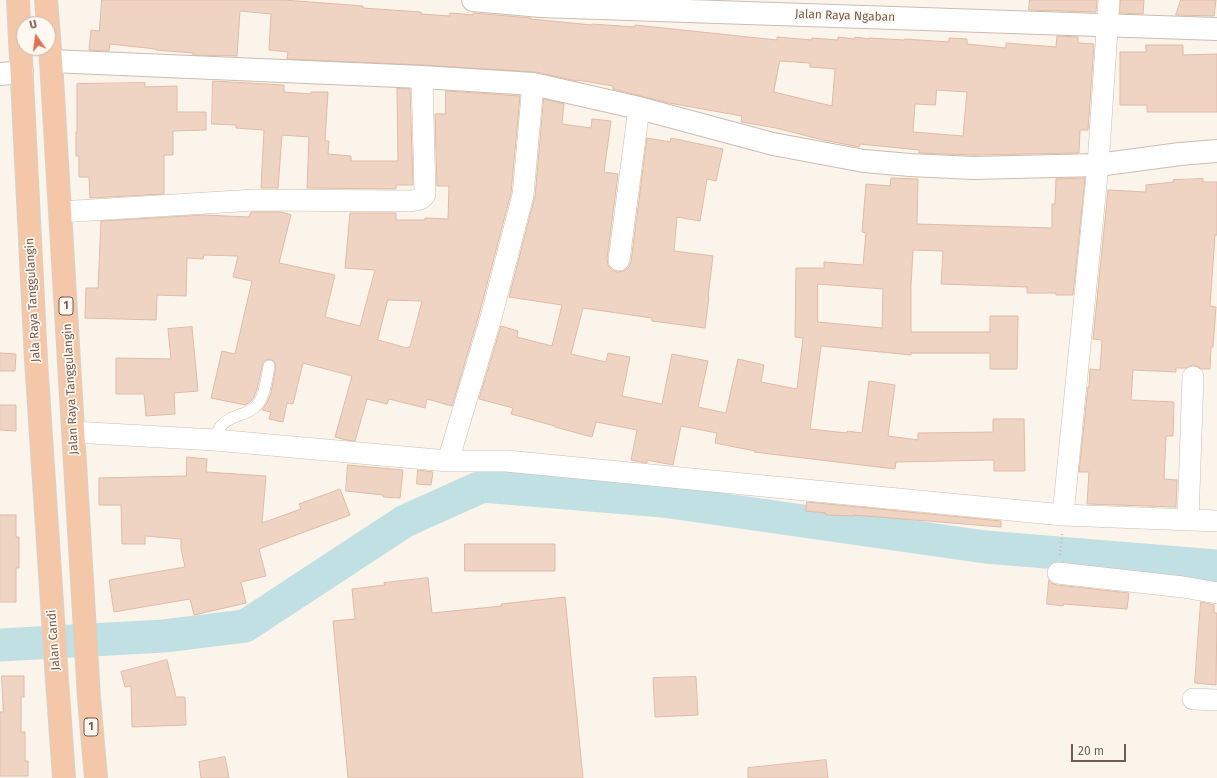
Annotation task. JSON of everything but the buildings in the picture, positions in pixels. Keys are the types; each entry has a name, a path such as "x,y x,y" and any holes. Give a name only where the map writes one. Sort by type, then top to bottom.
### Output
{"highway":[{"name":"Jala Raya Tanggulangin","path":"18,0 36,360 51,601"},
{"name":"Jalan Raya Tanggulangin","path":"46,0 52,61 84,612 96,778"},
{"path":"36,360 69,355"},
{"name":"Jalan Candi","path":"51,601 64,778"}],"street":[{"name":"Jalan Raya Ngaban","path":"478,0 541,6 1217,29"},
{"path":"1062,525 1098,165 1109,0"},
{"path":"52,61 422,77 533,84 638,108 773,144 864,161 910,166 973,168 1098,165 1180,154 1217,151"},
{"path":"0,74 22,72"},
{"path":"60,212 255,200 410,201 420,199 425,194 422,77"},
{"path":"448,461 492,314 523,195 533,84"},
{"path":"619,260 638,108"},
{"path":"1188,520 1193,377"},
{"path":"73,432 215,440 448,461 506,461 1062,525 1188,520 1217,521"},
{"path":"1059,566 1217,593"},
{"path":"1193,699 1217,700"}],"lane":[{"path":"215,440 221,426 227,420 252,410 258,403 265,387 269,366"}],"path":[{"path":"1059,566 1062,525"}],"waterway":[{"path":"0,645 164,636 245,626 405,521 483,486 663,501 985,547 1217,566"}]}
